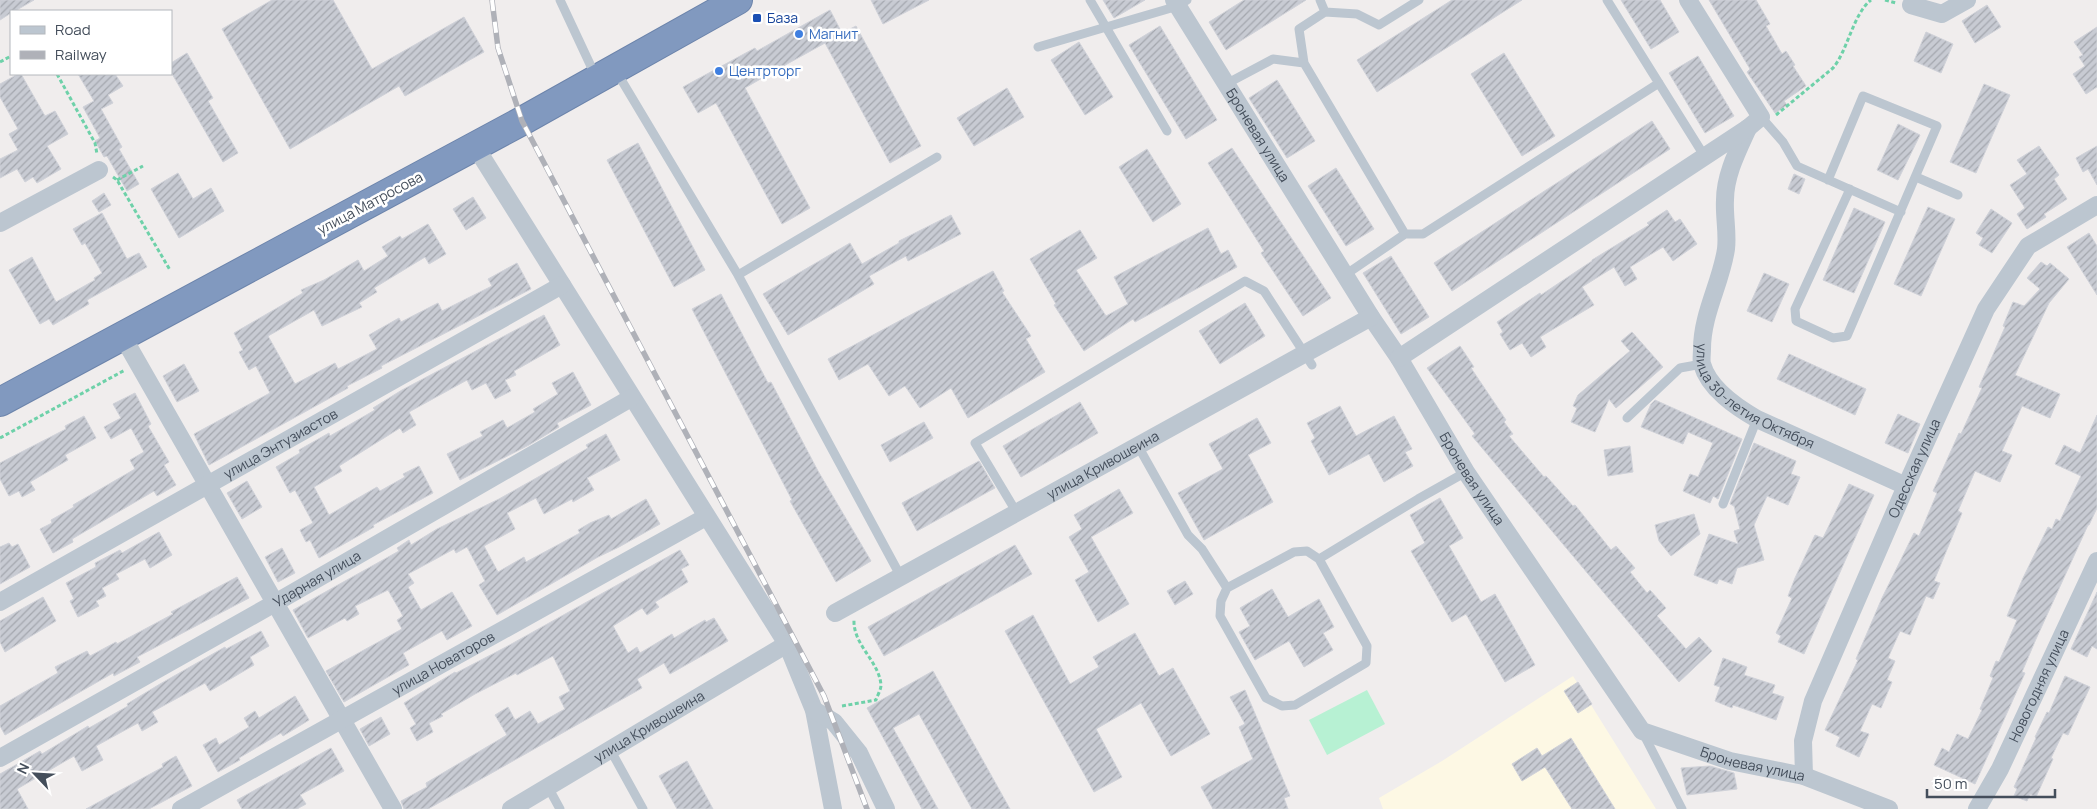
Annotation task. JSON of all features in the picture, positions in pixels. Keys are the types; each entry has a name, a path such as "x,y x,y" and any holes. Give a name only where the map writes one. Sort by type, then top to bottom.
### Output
{"highway":[{"name":"улица Матросова","path":"0,402 475,146 738,0"}],"street":[{"path":"1399,358 1705,157 1755,122 1688,0"},
{"path":"1911,5 1942,14 1967,0"},
{"name":"Броневая улица","path":"1180,2 1226,84 1371,317 1399,358 1466,472 1642,731 1730,761 1804,776 1889,809"},
{"name":"улица 30-летия Октября","path":"1755,122 1733,163 1725,197 1726,248 1707,314 1702,340 1702,364 1715,387 1734,406 1757,419 1906,486"},
{"path":"475,146 631,398 787,644 814,710 832,809"},
{"path":"0,222 99,170"},
{"name":"Одесская улица","path":"1804,776 1803,741 1813,701 1906,486 1986,309 2028,246 2097,205"},
{"name":"улица Энтузиастов","path":"0,602 562,286"},
{"name":"улица Кривошеина","path":"835,613 1138,446 1308,359 1371,317"},
{"path":"123,337 393,809"},
{"name":"Ударная улица","path":"0,758 275,603 631,398"},
{"name":"улица Новаторов","path":"181,809 706,517"},
{"name":"Новогодняя улица","path":"1977,809 2000,769 2097,561"},
{"name":"улица Кривошеина","path":"511,809 611,751 787,644"},
{"path":"814,710 834,722 858,753 886,809"}],"lane":[{"path":"560,0 606,74 738,275 901,576"},
{"path":"1090,0 1167,131"},
{"path":"1320,0 1326,12"},
{"path":"1405,234 1304,63 1298,29 1326,12 1357,14 1379,26 1419,0"},
{"path":"1607,0 1705,157"},
{"path":"1038,47 1180,2"},
{"path":"1226,84 1273,58 1304,63"},
{"path":"1345,275 1405,234 1423,234 1659,83"},
{"path":"1828,180 1864,96 1937,126 1847,336 1833,338 1796,321 1795,309 1850,189"},
{"path":"1755,122 1783,142 1797,166 1901,212"},
{"path":"738,275 937,157"},
{"path":"1916,177 1958,195"},
{"path":"1017,513 975,443 1245,281 1264,291 1308,359"},
{"path":"1627,418 1680,368 1702,364"},
{"path":"1723,504 1757,419"},
{"path":"1138,446 1188,536 1202,549 1227,588"},
{"path":"1319,559 1466,472"},
{"path":"1307,551 1319,559 1368,646 1366,663 1295,705 1282,706 1266,698 1220,616 1221,601 1227,588 1294,552 1307,551"},
{"path":"1642,731 1682,809"},
{"path":"611,751 643,809"},
{"path":"548,787 560,809"}],"path":[{"path":"1755,122 1775,116 1833,68 1839,60 1866,4 1871,0"},
{"path":"117,180 143,166"},
{"path":"0,438 138,363"},
{"path":"838,707 876,700 881,686 875,666 862,647 854,626 855,602"}],"shaded area":[{"path":"1573,676 1656,809 1383,809 1379,798 1442,761"}],"green space":[{"path":"1367,690 1385,724 1327,755 1309,720"}],"building":[{"path":"0,0 34,0 17,10 10,10 10,14 0,20"},
{"path":"272,0 333,0 372,69 464,17 484,52 405,96 399,86 290,149 222,29"},
{"path":"871,0 929,0 883,24"},
{"path":"1103,0 1145,0 1114,18"},
{"path":"1244,0 1306,0 1226,50 1209,22"},
{"path":"1452,0 1522,0 1377,92 1357,60"},
{"path":"1621,0 1660,0 1679,32 1651,49"},
{"path":"1709,0 1756,0 1770,24 1766,26 1782,54 1786,51 1795,65 1793,66 1806,86 1784,101 1787,105 1775,113 1747,72 1750,69"},
{"path":"1987,5 2001,27 1975,43 1962,21"},
{"path":"830,10 842,33 856,26 921,146 890,163 825,43 769,74 745,88 810,208 782,224 716,103 698,113 683,87 755,48 757,51"},
{"path":"1160,26 1217,120 1186,139 1129,45"},
{"path":"2097,27 2097,87 2086,94 2073,74 2085,66 2079,57 2083,55 2074,42"},
{"path":"1926,32 1953,44 1941,73 1914,61"},
{"path":"1079,42 1113,97 1085,115 1051,60"},
{"path":"187,53 213,98 208,101 238,153 223,162 172,74 172,62"},
{"path":"1504,53 1555,136 1522,156 1471,74"},
{"path":"1698,56 1734,116 1705,133 1669,73"},
{"path":"16,75 22,75 45,116 55,111 68,134 47,146 61,169 37,183 33,177 25,182 17,169 0,178 0,159 18,150 9,134 18,129 0,97 0,84"},
{"path":"79,75 116,75 123,86 108,95 113,103 101,109 122,147 119,149 139,184 127,191 107,156 104,157 95,141 100,138 83,107 94,101"},
{"path":"1277,80 1315,141 1287,158 1249,98"},
{"path":"1984,84 2010,95 1976,173 1950,162"},
{"path":"1007,88 1024,117 974,146 957,118"},
{"path":"1652,121 1670,149 1452,291 1434,263"},
{"path":"1898,124 1920,135 1898,180 1877,170"},
{"path":"638,143 705,270 674,287 607,160"},
{"path":"2039,146 2059,175 2054,179 2067,199 2044,214 2046,217 2027,229 2017,214 2025,208 2010,185 2027,174 2017,160"},
{"path":"2097,146 2097,185 2088,169 2083,172 2076,158"},
{"path":"1232,148 1331,298 1303,316 1261,253 1264,251 1208,163"},
{"path":"1147,149 1181,204 1153,222 1119,167"},
{"path":"1336,168 1374,229 1346,246 1308,186"},
{"path":"178,173 193,199 211,188 224,211 179,238 151,189"},
{"path":"1794,174 1805,179 1799,194 1788,189"},
{"path":"104,193 111,205 99,212 92,201"},
{"path":"473,197 486,218 466,230 453,209"},
{"path":"1928,207 1955,219 1921,296 1894,284"},
{"path":"1854,208 1885,222 1854,293 1823,280"},
{"path":"1991,209 2012,223 1992,253 1979,245 1983,238 1976,233"},
{"path":"1667,210 1675,222 1680,219 1697,244 1673,261 1663,247 1630,267 1637,279 1625,286 1614,267 1582,287 1594,305 1540,337 1546,347 1531,357 1522,343 1510,350 1500,334 1503,332 1497,322 1649,225 1647,223"},
{"path":"102,213 127,259 139,253 147,267 87,300 89,304 53,325 49,319 40,324 9,270 32,257 56,302 95,280 94,278 102,273 85,243 82,245 73,229"},
{"path":"951,215 961,234 908,261 906,256 869,276 874,284 788,335 763,294 850,243 862,264 899,243 899,241"},
{"path":"428,224 446,254 429,264 425,257 374,288 377,292 359,303 362,307 322,326 314,310 268,336 295,384 335,363 338,369 377,349 369,335 399,318 401,322 438,303 442,311 492,286 488,279 517,263 531,289 381,366 382,368 347,386 348,388 209,465 194,434 270,393 256,366 249,370 239,352 243,350 234,333 303,293 301,290 324,280 358,260 364,271 388,256 382,247 400,236 402,239"},
{"path":"1208,228 1221,254 1228,250 1237,267 1135,322 1133,319 1084,351 1054,305 1056,304 1030,259 1080,230 1097,258 1076,270 1106,316 1128,304 1114,277"},
{"path":"2089,233 2097,246 2097,295 2067,247"},
{"path":"1391,256 1429,317 1401,334 1363,273"},
{"path":"2041,262 2047,266 2050,263 2069,279 2049,303 2015,375 2060,394 2050,418 2022,406 2002,451 2012,455 2000,482 1975,471 1958,511 1962,513 1934,581 1940,583 1933,599 1926,596 1910,635 1900,631 1888,658 1895,661 1887,680 1892,682 1881,708 1872,704 1860,731 1869,734 1859,757 1836,746 1840,737 1825,730 1858,660 1856,659 1882,598 1914,533 1919,536 1937,493 1933,491 1982,388 1979,387 2005,327 2003,326 2013,302 2024,306 2040,289 2027,278"},
{"path":"993,271 1004,291 1002,292 1031,336 1026,339 1045,372 968,418 951,388 920,408 905,386 889,396 868,364 839,380 828,359"},
{"path":"1764,273 1789,284 1772,322 1747,311"},
{"path":"721,294 768,383 771,382 818,471 871,561 836,582 790,501 792,500 692,309"},
{"path":"1245,303 1265,336 1220,364 1199,331"},
{"path":"544,315 560,345 514,371 516,375 505,380 511,391 495,399 486,383 472,390 467,380 409,412 416,425 403,433 400,428 339,466 342,471 314,487 329,515 377,487 380,491 405,477 403,474 419,466 433,493 373,525 374,527 319,558 310,540 306,542 300,530 313,523 295,490 290,493 276,467 300,453 299,450 329,433 330,436 375,410 373,408 402,390"},
{"path":"1632,332 1663,367 1616,408 1609,399 1595,432 1571,422 1577,408 1573,406 1578,395 1630,351 1621,341"},
{"path":"1460,346 1474,367 1471,368 1506,420 1504,422 1513,434 1509,436 1544,477 1546,476 1573,506 1575,505 1611,550 1616,546 1635,568 1630,572 1647,593 1650,590 1666,608 1657,616 1686,649 1699,637 1712,651 1679,682 1472,436 1475,434 1427,368"},
{"path":"1789,354 1866,389 1855,415 1777,379"},
{"path":"184,364 199,391 177,402 163,376"},
{"path":"573,372 591,405 557,423 559,427 529,445 460,480 447,454 483,436 480,432 503,420 507,428 535,412 533,409 558,394 552,383"},
{"path":"135,393 151,424 148,426 169,462 164,465 176,485 157,496 154,491 72,539 73,542 53,553 40,529 52,523 51,520 74,507 73,505 135,469 130,460 144,452 131,428 111,439 104,427 121,418 113,404"},
{"path":"1655,400 1742,439 1718,499 1713,496 1710,503 1683,491 1690,474 1698,477 1713,443 1688,432 1683,444 1641,427 1651,404"},
{"path":"1080,402 1098,433 1021,477 1003,446"},
{"path":"1340,406 1356,436 1394,416 1412,449 1405,452 1413,466 1384,482 1369,454 1329,475 1311,441 1315,438 1307,423"},
{"path":"1898,414 1920,424 1908,453 1885,443"},
{"path":"2097,415 2097,508 2036,639 2022,672 2025,673 1975,784 1934,765 1942,748 1949,752 1957,734 1968,739 1982,710 1980,709 1993,678 1990,676 1996,661 1999,662 2017,620 2007,616 2023,578 2048,527 2052,529 2056,519 2060,521 2081,476 2055,464 2064,445 2080,453"},
{"path":"84,416 96,438 65,455 68,460 30,482 35,490 22,497 19,491 9,496 0,479 0,463 66,429 65,426"},
{"path":"1257,418 1271,443 1248,455 1273,502 1204,540 1178,493 1223,469 1209,444"},
{"path":"924,422 933,438 890,462 881,445"},
{"path":"606,434 620,460 587,478 594,490 573,502 572,499 544,514 536,498 507,513 515,529 484,546 498,572 524,557 526,562 580,533 578,530 590,523 609,515 611,519 646,499 660,524 497,615 479,585 485,581 467,547 456,553 454,549 408,574 414,583 408,587 421,610 452,592 472,626 447,640 442,631 403,653 409,665 344,702 326,671 402,629 397,620 403,616 388,590 355,606 359,614 347,621 345,618 308,638 293,610 399,551 397,548 409,540 411,545 437,529 499,499 588,448 586,445"},
{"path":"1754,443 1796,461 1791,474 1800,477 1788,505 1767,496 1754,525 1764,560 1737,568 1732,584 1719,579 1717,584 1694,575 1709,534 1738,544 1734,531 1740,529 1734,506 1730,504"},
{"path":"1630,446 1633,472 1608,476 1604,450"},
{"path":"979,461 995,488 917,531 902,503"},
{"path":"247,481 262,507 242,519 227,493"},
{"path":"1849,484 1874,495 1804,654 1778,642 1781,636 1776,633 1792,598 1788,596 1795,578 1815,535 1823,538"},
{"path":"1119,489 1133,513 1091,537 1129,604 1098,622 1075,580 1089,572 1069,537 1082,529 1074,515"},
{"path":"1440,498 1463,538 1449,546 1481,602 1495,594 1535,665 1505,682 1466,614 1452,622 1411,551 1425,543 1410,515"},
{"path":"1694,514 1700,534 1671,556 1659,541 1655,525"},
{"path":"159,532 172,555 150,568 145,559 116,574 119,579 102,588 106,596 96,601 99,606 78,617 70,601 74,599 66,583 96,567 95,563 120,550 122,553"},
{"path":"9,543 12,547 18,544 30,567 0,584 0,547"},
{"path":"1015,545 1032,574 884,656 868,627"},
{"path":"282,548 295,573 278,582 265,557"},
{"path":"680,550 689,565 681,569 688,582 655,602 659,607 647,615 642,608 613,626 628,653 637,647 640,653 672,634 674,638 705,620 706,622 714,618 728,641 670,674 664,663 637,679 642,688 428,809 404,809 401,801 427,787 426,783 507,735 495,715 508,707 515,720 530,711 538,724 565,709 559,697 570,691 553,656 475,694 441,714 443,716 429,723 433,732 417,741 410,728 416,724 404,703 455,672 506,647"},
{"path":"237,577 249,598 137,657 140,662 114,676 113,673 5,735 0,726 0,706 58,673 55,667 87,651 90,656 116,642 117,644 173,614 171,612"},
{"path":"1185,581 1193,594 1175,605 1167,591"},
{"path":"1272,589 1288,617 1319,599 1334,627 1323,633 1333,650 1304,667 1289,641 1255,660 1239,632 1250,626 1240,608"},
{"path":"2097,592 2097,649 2092,646 2087,657 2071,649"},
{"path":"43,597 56,621 5,652 0,642 0,621"},
{"path":"1033,615 1070,684 1099,667 1093,657 1135,633 1159,676 1173,668 1210,734 1171,756 1141,703 1096,729 1122,777 1094,792 1005,631"},
{"path":"261,631 269,646 250,657 254,665 210,691 205,683 152,712 158,722 142,731 138,723 96,746 103,760 82,771 74,756 17,789 28,809 0,809 0,774 40,751 42,754 88,726 89,728 128,706 127,704 225,647 226,649"},
{"path":"1723,658 1747,667 1744,675 1775,685 1772,693 1784,697 1776,720 1733,705 1732,708 1715,701 1720,687 1714,685"},
{"path":"933,671 1010,809 972,809 919,714 893,728 938,809 922,809 867,708"},
{"path":"2065,676 2090,687 2068,735 2063,733 2036,797 2030,794 2027,801 2014,796 2017,789 2014,787 2035,737 2047,712 2049,713"},
{"path":"1578,682 1592,704 1578,713 1564,691"},
{"path":"1245,690 1290,796 1284,798 1288,809 1213,809 1201,787 1253,759 1239,727 1245,724 1230,697"},
{"path":"295,696 309,720 283,736 281,733 218,772 203,745 216,738 219,745 249,727 244,718 255,711 259,718"},
{"path":"381,717 390,734 369,746 360,729"},
{"path":"1571,738 1615,809 1572,809 1545,767 1522,781 1512,764 1537,748 1542,756"},
{"path":"331,748 344,771 300,795 306,804 297,809 242,809 237,800"},
{"path":"176,756 192,786 149,809 86,809 163,767 162,764"},
{"path":"687,761 713,809 677,809 659,776"},
{"path":"1710,766 1734,773 1737,789 1687,795 1681,768"}],"railway":[{"path":"492,0 498,48 522,121 824,696 867,809"}],"place":[{"name":"База","path":"757,18"},
{"name":"Магнит","path":"799,34"},
{"name":"Центрторг","path":"719,71"}]}
